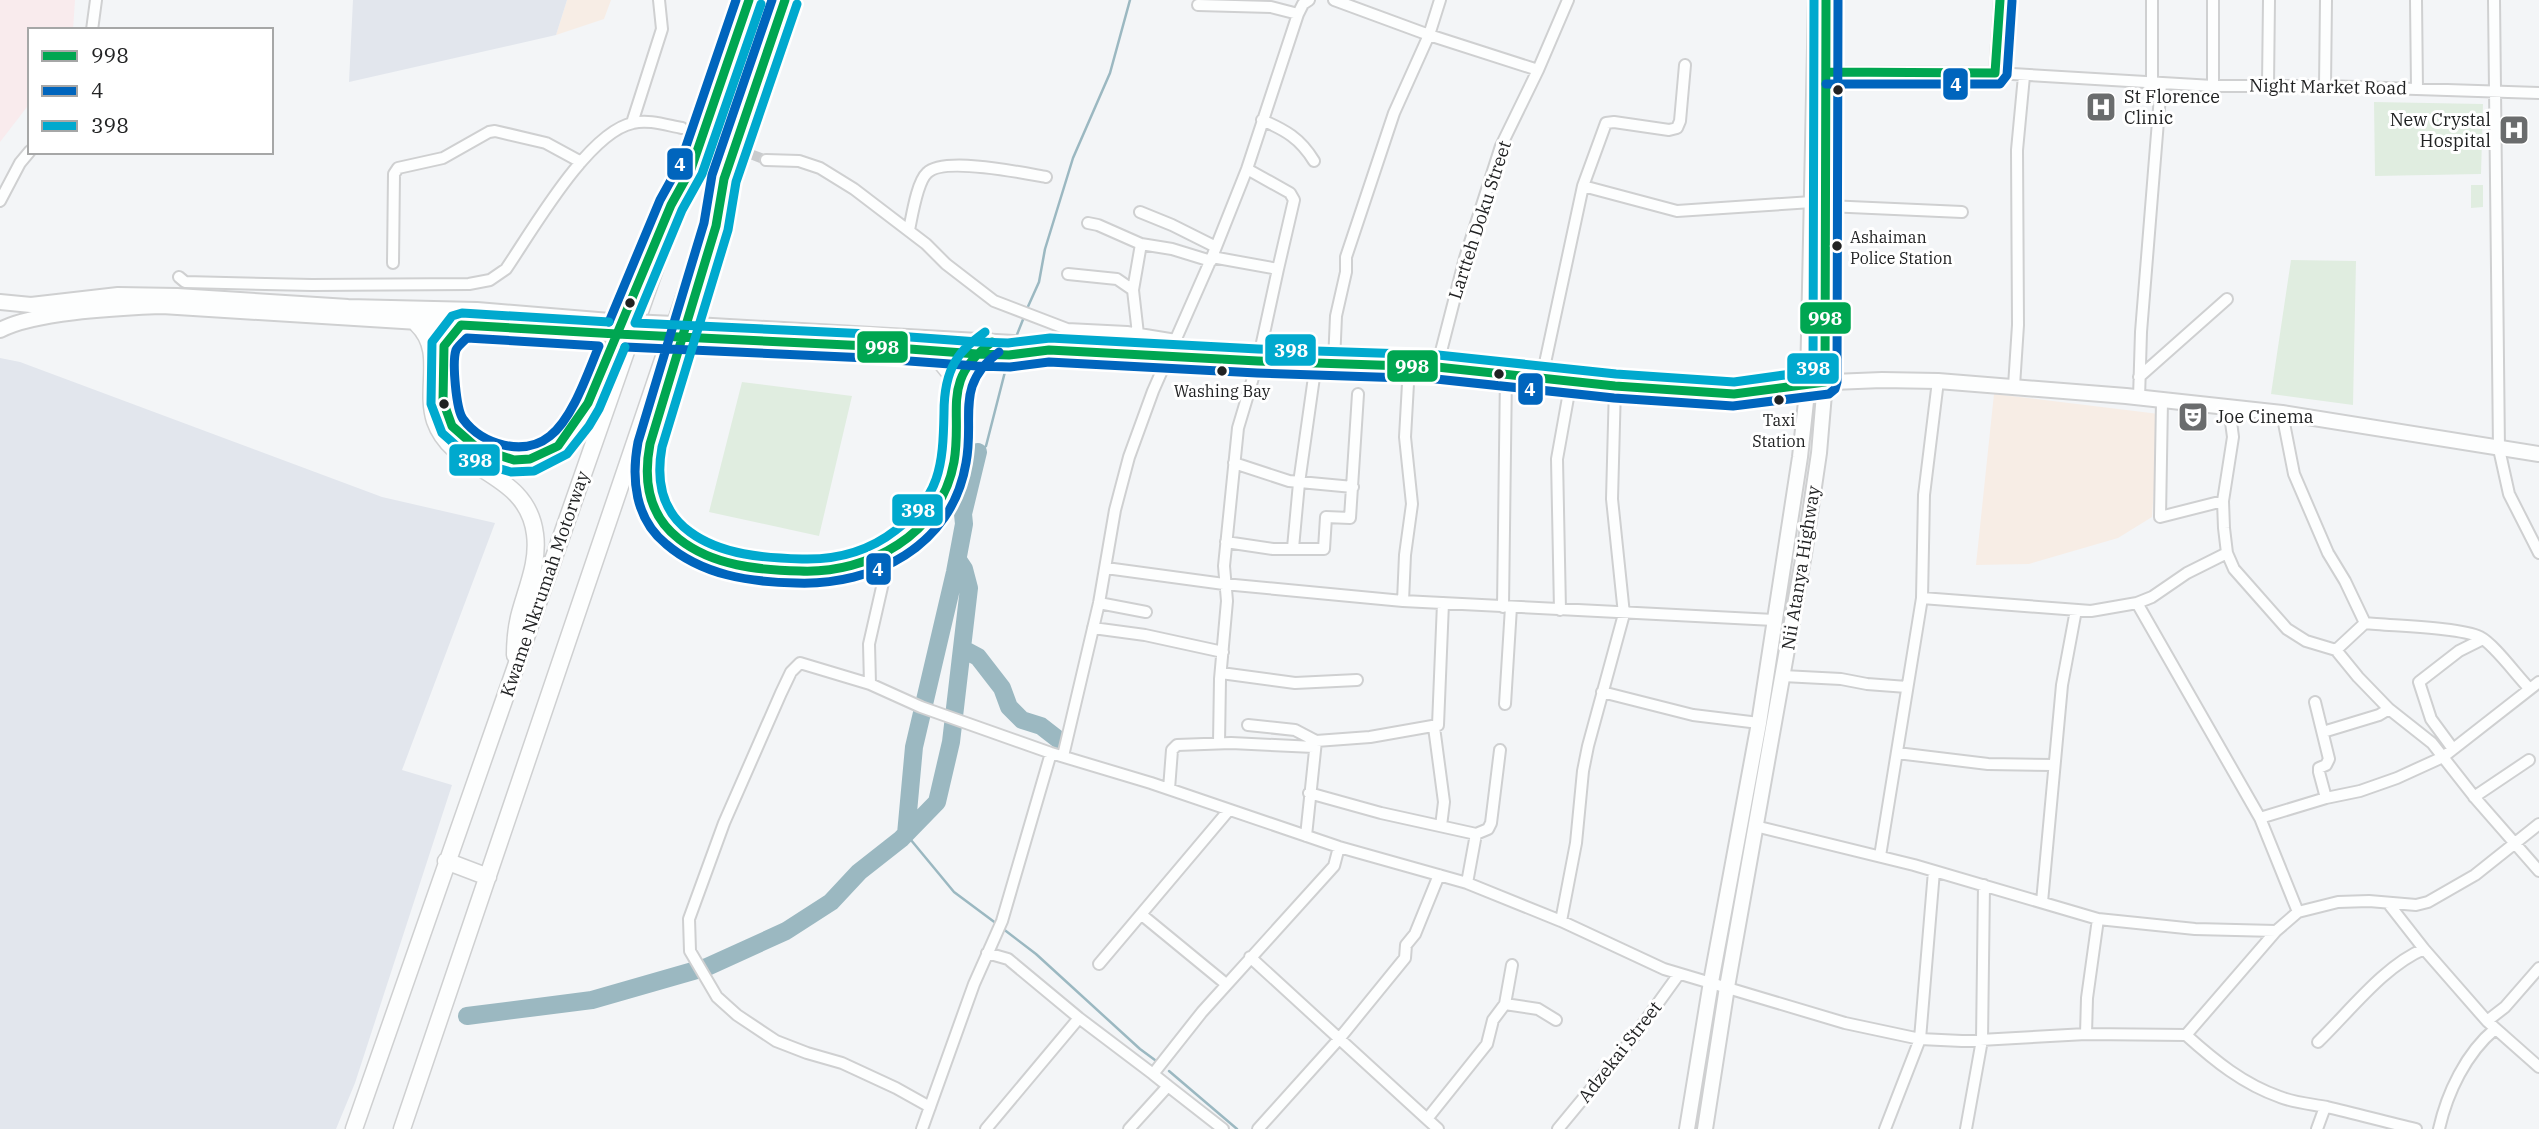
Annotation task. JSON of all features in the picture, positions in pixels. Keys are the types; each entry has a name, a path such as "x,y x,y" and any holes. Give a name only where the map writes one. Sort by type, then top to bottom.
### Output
{"highway":[{"name":"Kwame Nkrumah Motorway","path":"354,1129 749,0"},
{"path":"402,1129 785,0"},
{"path":"435,317 444,346 443,401 445,413 452,426 467,441 486,453 513,460 530,459 558,446 579,419 587,403 667,216 691,169"},
{"path":"724,179 716,226 650,444 646,475 651,502 667,529 688,548 729,565 805,572 848,568 890,552 928,520 937,508 952,476 958,383 964,368 991,342"},
{"path":"417,324 431,344 432,400 435,421 441,433 461,454 509,485 528,507 532,518 536,557 516,631 514,674"},
{"path":"444,346 461,325"},
{"path":"933,352 958,383"},
{"path":"446,861 488,877"}],"main road":[{"path":"1687,1129 1710,982 1759,723 1798,475 1808,383 1812,75 1816,0"},
{"name":"Nii Atanya Highway","path":"1705,1129 1727,987 1812,505 1825,382 1826,0"},
{"path":"0,302 31,305 138,295 209,297 348,307 435,317 461,325 610,327 977,354 1011,355 1066,351 1170,358 1437,367 1615,386 1734,394 1808,383 1938,381 2282,413 2539,454"},
{"path":"0,330 12,324 49,317 162,306 417,324 435,317 477,310 610,327"},
{"path":"695,332 991,342 1028,344 1049,351"}],"street":[{"path":"92,28 96,0"},
{"path":"632,123 662,29 659,0"},
{"path":"922,1129 1000,925 1057,754 1093,628 1115,510 1129,457 1153,391 1170,358 1247,169 1298,14 1309,0"},
{"path":"1334,0 1429,35 1538,69"},
{"path":"1334,362 1336,316 1346,272 1346,257 1394,114 1429,35 1440,0"},
{"name":"Lartteh Doku Street","path":"1437,367 1465,258 1501,146 1568,0"},
{"path":"1995,73 2000,0"},
{"path":"2138,398 2156,83 2152,0"},
{"path":"2213,0 2213,86"},
{"path":"2268,85 2269,0"},
{"path":"2325,86 2326,0"},
{"path":"2416,0 2417,89"},
{"path":"2494,0 2500,449 2509,494 2539,553"},
{"path":"1198,5 1271,7 1298,14"},
{"path":"1542,377 1583,186 1606,123 1669,130 1677,128 1685,65"},
{"name":"Night Market Road","path":"1826,72 1995,73 2213,86 2325,86 2539,93"},
{"path":"2014,386 2018,325 2017,150 2024,76"},
{"path":"1262,120 1300,141 1314,161"},
{"path":"179,277 186,282 469,284 490,279 506,269 580,162 604,138 632,123 646,122 682,128"},
{"path":"393,263 394,174 398,168 443,158 495,131 546,143 580,162"},
{"path":"0,201 28,153"},
{"path":"766,160 799,161 820,168 854,189 909,230 946,264 999,305 1067,329 1120,331 1176,340"},
{"path":"909,230 922,180 927,172 937,167 947,165 996,168 1046,177"},
{"path":"1220,743 1221,673 1227,601 1224,584 1226,542 1234,463 1241,412 1258,361 1294,200 1290,193 1247,169"},
{"path":"1583,186 1676,211 1812,202"},
{"path":"1827,206 1962,212"},
{"path":"1140,212 1181,229 1213,255"},
{"path":"1088,223 1141,244 1213,255 1278,269"},
{"path":"1138,334 1133,290 1141,244"},
{"path":"1068,274 1117,279 1133,290"},
{"path":"209,297 211,282"},
{"path":"2139,377 2227,299"},
{"path":"1066,351 1067,329"},
{"path":"1293,548 1316,363"},
{"path":"1403,601 1412,504 1405,438 1409,366"},
{"path":"1505,704 1506,373"},
{"path":"1560,610 1557,459 1571,381"},
{"path":"1880,856 1922,598 1924,495 1938,381"},
{"path":"1561,921 1576,843 1583,771 1624,614 1612,499 1615,386"},
{"path":"1226,542 1273,549 1324,549 1326,517 1350,518 1358,394"},
{"path":"2162,401 2160,517 2223,501"},
{"path":"2229,407 2233,438 2223,501 2227,553 2234,569 2287,629 2306,641 2336,650 2389,709 2419,731 2539,871"},
{"path":"2282,413 2294,474 2328,553 2365,623"},
{"path":"1234,463 1299,483 1353,487"},
{"path":"870,684 869,644 890,552"},
{"path":"1922,598 1944,602 2013,604 2091,611 2137,603 2227,553"},
{"path":"1106,568 1224,584 1403,601 1774,620"},
{"path":"1099,603 1146,612"},
{"path":"1169,789 1172,750 1177,745 1315,744 1434,727 1439,721 1443,603"},
{"path":"2137,603 2260,818 2298,912"},
{"path":"2042,902 2063,673 2076,610"},
{"path":"2260,818 2326,798 2360,791 2444,757 2534,685 2483,639 2456,631 2365,623 2336,650"},
{"path":"1093,628 1144,635 1223,652"},
{"path":"2453,749 2431,719 2418,682 2459,651 2483,639"},
{"path":"930,1107 842,1063 807,1054 776,1041 737,1015 718,997 690,951 689,919 724,823 791,673 800,663 870,684 921,707 1057,754 1339,847 1466,883 1561,921 1644,961 1679,974 1845,1023 1920,1039 1982,1040 2086,1034 2186,1035 2220,1065 2246,1082 2298,1103 2416,1129"},
{"path":"1221,673 1295,683 1357,680"},
{"path":"1783,676 1841,678 1867,684 1907,687"},
{"path":"1602,692 1693,715 1759,723"},
{"path":"2315,702 2329,759 2326,765 2319,768 2326,798"},
{"path":"2323,732 2379,715 2389,709"},
{"path":"1248,724 1295,730 1315,744"},
{"path":"1434,727 1444,802 1441,826"},
{"path":"1306,836 1315,744"},
{"path":"1310,793 1381,813 1476,834 1488,829 1491,823 1500,750"},
{"path":"1897,753 1988,764 2054,765"},
{"path":"2474,797 2529,760"},
{"path":"1099,964 1228,810"},
{"path":"2186,1035 2276,931 2298,912 2338,902 2416,905 2428,902 2475,875 2539,824"},
{"path":"1755,826 1880,856 2098,919 2195,929 2276,931"},
{"path":"1466,883 1476,834"},
{"path":"1153,1074 1226,984 1334,866 1339,847"},
{"path":"1885,1129 1920,1039 1934,871"},
{"path":"1258,1129 1339,1039 1405,958 1406,945 1415,934 1439,874"},
{"path":"1966,1129 1982,1040 1984,885"},
{"path":"2388,903 2424,949 2491,1025 2539,1067"},
{"path":"1142,915 1226,984"},
{"path":"2086,1034 2087,998 2098,919"},
{"path":"2318,1042 2409,955 2424,949"},
{"path":"987,954 1008,959 1079,1018 1223,1129"},
{"path":"1250,957 1438,1129"},
{"path":"1427,1119 1487,1044 1493,1020 1504,1004 1512,965"},
{"path":"2439,1129 2444,1104 2458,1075 2491,1025 2539,968"},
{"name":"Adzekai Street","path":"1559,1129 1630,1042 1679,974"},
{"path":"1504,1004 1538,1009 1556,1020"},
{"path":"986,1129 1079,1018"},
{"path":"1129,1129 1168,1086"},
{"path":"2317,1129 2325,1107"}],"shaded area":[{"path":"0,0 75,0 73,28 28,28 28,106 0,142"},
{"path":"353,0 567,0 556,35 349,82"},
{"path":"567,0 611,0 604,19 556,35"},
{"path":"0,358 20,362 382,497 495,523 402,770 452,785 355,1083 336,1129 0,1129"},
{"path":"1994,394 2159,414 2152,517 2118,538 2029,564 1976,565"}],"green space":[{"path":"2374,102 2483,104 2481,174 2375,176"},
{"path":"2471,185 2483,185 2483,207 2471,208"},
{"path":"2291,260 2356,261 2353,405 2271,394"},
{"path":"742,382 852,396 819,536 709,512"}],"waterway":[{"path":"1026,311 1039,282 1045,249 1073,158 1110,73 1130,0"},
{"path":"1016,337 1024,317"},
{"path":"978,452 986,446 1008,360"},
{"path":"906,834 914,747 955,572 964,524 963,514 978,452"},
{"path":"467,1016 592,1000 707,967 786,931 831,902 859,872 901,839 937,802 951,742 969,588 964,569 958,560"},
{"path":"963,649 978,657 1002,688 1009,707 1022,720 1041,726 1059,740"},
{"path":"906,834 954,892 997,924"},
{"path":"1002,928 1036,954 1140,1049 1159,1063"},
{"path":"1169,1071 1237,1129"}],"tunnel":[{"path":"682,128 766,160"}],"transit line":[{"name":"4","path":"609,322 660,200 680,164 736,0"},
{"name":"998","path":"617,334 671,205 691,169 749,0"},
{"name":"4","path":"772,0 712,175 704,223 638,442 636,484 638,498 648,523 656,534 680,555 727,575 778,582 825,582 854,577 880,568 905,555 927,538 945,517 958,492 966,463 971,390 976,377 999,352"},
{"name":"998","path":"785,0 724,179 716,226 650,444 648,484 654,508 660,519 669,530 692,548 721,561 753,568 826,570 876,557 898,545 918,529 934,510 946,487 954,462 959,383 976,356 992,342"},
{"name":"398","path":"761,4 702,174 682,210 635,323 978,342 1008,343 1050,338 1438,355 1616,374 1734,382 1813,371 1814,0"},
{"name":"998","path":"617,334 977,354 1009,355 1049,350 1437,367 1615,386 1734,394 1825,382 1826,0"},
{"name":"4","path":"625,347 868,358 977,366 1010,367 1049,362 1436,379 1614,398 1733,406 1829,394 1835,389 1837,382 1838,0"},
{"name":"998","path":"1826,72 1995,73 2000,0"},
{"name":"4","path":"1826,84 2000,84 2007,75 2012,1"},
{"name":"398","path":"797,4 736,182 728,230 662,447 661,483 667,505 680,524 702,540 743,554 815,559 852,553 874,544 911,518 930,492 940,465 945,393 949,374 961,353 985,332"},
{"name":"398","path":"609,322 462,313 452,316 432,342 431,404 442,433 469,457 483,464 511,472 534,471 567,454 589,426 625,347"},
{"name":"998","path":"461,325 617,334 588,403 558,446 530,459 514,460 477,448 452,426 443,401 444,346 461,325"},
{"name":"4","path":"467,338 599,346 579,394 558,428 540,442 516,447 481,436 463,419 458,406 454,364 457,348 467,338"}],"place":[{"name":"St Florence Clinic","path":"2101,107"},
{"name":"New Crystal Hospital","path":"2514,130"},
{"name":"Ashaiman Police Station","path":"1837,246"},
{"name":"Washing Bay","path":"1222,371"},
{"name":"Taxi Station","path":"1779,400"},
{"name":"Joe Cinema","path":"2193,417"}]}
